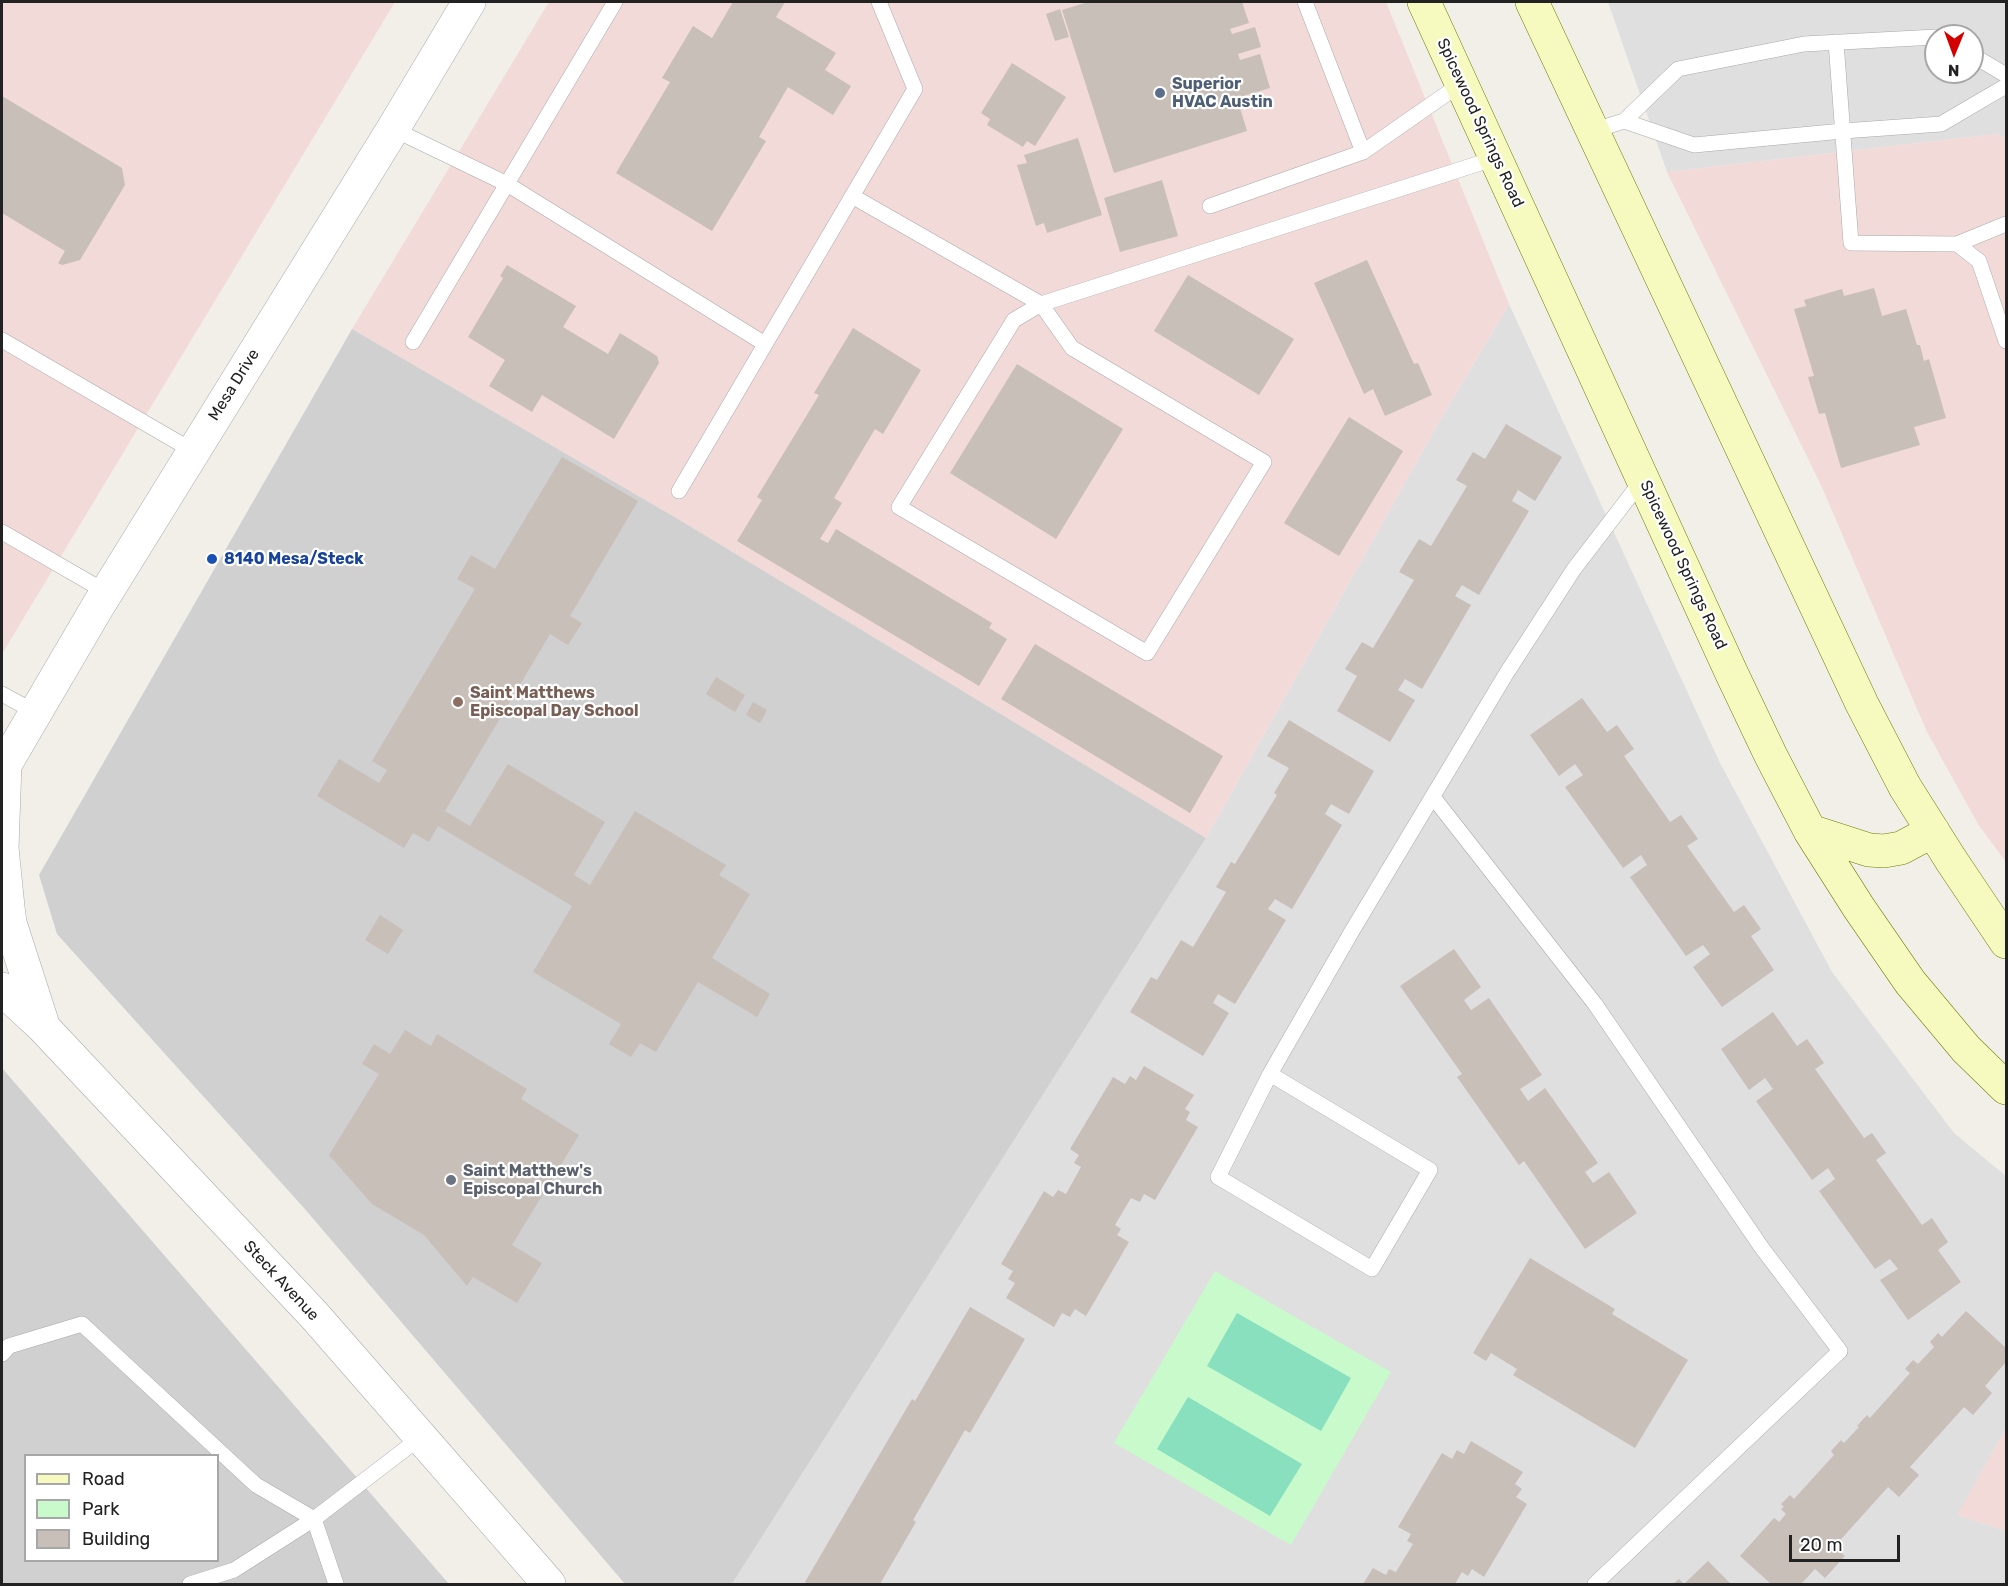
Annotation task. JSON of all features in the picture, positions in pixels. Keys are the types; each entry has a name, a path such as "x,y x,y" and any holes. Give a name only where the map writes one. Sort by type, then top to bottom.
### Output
{"main road":[{"name":"Spicewood Springs Road","path":"1424,2 1771,756 1810,831 1910,982 1965,1049 2007,1088"},
{"path":"1532,2 1862,704 1905,787 2007,942"},
{"path":"1810,831 1869,850 1884,851 1901,848 1933,831"}],"street":[{"name":"Mesa Drive","path":"3,767 106,592 393,129 469,2"},
{"path":"3,767 2,848 10,923 43,1027"},
{"name":"Steck Avenue","path":"2,989 43,1027 314,1316 549,1584"}],"lane":[{"path":"413,342 615,2"},
{"path":"679,491 915,89 879,2"},
{"path":"1305,2 1363,152"},
{"path":"1592,131 1624,121 1678,69 1804,44 1924,38"},
{"path":"1836,42 1851,243 1957,244 2007,224"},
{"path":"1984,62 2007,75"},
{"path":"1210,206 1363,152 1461,83"},
{"path":"1624,121 1694,146 1941,124 2007,86"},
{"path":"393,129 507,184 765,344"},
{"path":"852,196 1041,304 1072,348 1264,462 1147,653 899,507 1014,320 1041,304 1496,158"},
{"path":"1957,244 1979,261 2007,341"},
{"path":"2,339 193,452"},
{"path":"1270,1074 1430,1170 1372,1269 1218,1176 1270,1074 1352,931 1506,674 1574,568 1643,479"},
{"path":"2,532 106,592"},
{"path":"2,694 35,712"},
{"path":"1433,797 1595,1004 1762,1248 1840,1351 1595,1584"},
{"path":"2,1354 9,1346 82,1324 256,1485 314,1519 336,1584"},
{"path":"190,1584 234,1570 314,1519 421,1437"}],"shaded area":[{"path":"2,2 395,2 2,654"},
{"path":"549,2 1386,2 1509,304 1439,422 1206,838 678,519 352,329"},
{"path":"1608,2 2006,2 2006,139 1997,134 1667,172"},
{"path":"1997,134 2006,139 2006,862 1978,824 1927,732 1821,485 1667,172"},
{"path":"1509,304 1720,763 1832,972 1954,1133 2006,1176 2006,1428 1958,1515 2006,1531 2006,1584 732,1584 1206,838 1439,422"},
{"path":"352,329 678,519 1206,838 732,1584 625,1584 304,1208 57,934 39,875"},
{"path":"2,1068 449,1584 2,1584"},
{"path":"2006,1428 2006,1531 1957,1515"}],"green space":[{"path":"1215,1271 1391,1372 1291,1545 1114,1443"},
{"path":"1237,1313 1351,1378 1321,1431 1207,1366"},
{"path":"1188,1397 1302,1464 1270,1516 1157,1449"}],"building":[{"path":"733,2 785,2 776,17 836,53 825,70 851,86 833,115 788,87 759,137 766,141 712,231 616,173 670,82 662,78 693,26 712,38"},
{"path":"1088,2 1242,2 1249,23 1230,29 1232,34 1255,27 1261,47 1238,54 1240,60 1260,54 1270,88 1237,98 1247,131 1114,173 1062,10"},
{"path":"1060,9 1069,37 1055,41 1046,14"},
{"path":"1012,63 1066,97 1035,146 1027,141 1023,147 987,125 990,119 981,113"},
{"path":"2,96 122,168 125,185 80,260 62,265 58,263 65,251 2,213"},
{"path":"1078,138 1102,215 1047,233 1044,223 1036,226 1017,165 1027,163 1024,155"},
{"path":"1162,180 1178,236 1120,252 1104,198"},
{"path":"1367,260 1414,364 1418,363 1432,395 1385,416 1373,389 1364,394 1314,283"},
{"path":"507,265 576,306 563,327 608,354 620,333 657,356 659,363 614,439 542,395 532,412 489,386 505,360 468,337 503,278 500,276"},
{"path":"1188,275 1294,339 1259,395 1154,331"},
{"path":"1874,288 1882,316 1906,309 1924,361 1929,359 1946,418 1914,427 1920,445 1841,468 1825,413 1819,414 1808,377 1814,376 1794,309 1806,306 1804,300 1842,289 1844,296"},
{"path":"853,328 921,370 883,434 875,429 834,498 842,503 820,539 828,543 836,529 992,623 989,628 1007,639 979,686 737,541 762,500 757,497 819,395 814,393"},
{"path":"1017,364 1123,429 1056,539 950,473"},
{"path":"1349,417 1403,451 1339,556 1284,523"},
{"path":"1506,424 1562,457 1535,501 1518,490 1512,501 1529,511 1479,595 1462,585 1455,596 1471,605 1422,689 1405,679 1398,690 1415,700 1390,742 1337,711 1357,676 1345,669 1362,642 1373,648 1414,580 1399,572 1419,539 1431,546 1467,486 1456,480 1473,452 1485,459"},
{"name":"Saint Matthews Episcopal Day School","path":"562,457 638,501 570,616 582,623 568,645 550,634 445,811 470,826 508,764 605,822 574,875 590,885 635,811 726,865 719,875 750,894 712,958 770,994 757,1017 698,982 656,1052 640,1043 631,1057 609,1044 621,1024 533,972 572,906 438,826 429,842 413,833 404,848 317,796 339,759 379,783 387,770 372,761 475,589 457,579 471,555 495,569"},
{"path":"1035,644 1223,756 1190,813 1001,699"},
{"path":"716,677 745,695 735,712 706,694"},
{"path":"1582,698 1607,732 1617,725 1634,749 1624,756 1670,822 1681,815 1698,839 1687,846 1734,912 1744,905 1761,929 1751,936 1774,970 1722,1007 1693,967 1710,954 1703,945 1686,956 1630,877 1647,865 1641,855 1623,868 1565,787 1583,775 1575,764 1559,776 1530,735"},
{"path":"753,702 767,710 760,723 746,715"},
{"path":"1289,720 1374,771 1349,814 1331,804 1325,814 1342,825 1292,909 1275,899 1268,909 1286,920 1235,1004 1218,994 1213,1003 1229,1013 1203,1056 1130,1012 1151,977 1157,980 1181,940 1193,947 1226,892 1216,887 1231,862 1235,864 1277,795 1274,793 1289,768 1267,756"},
{"path":"380,915 403,930 388,954 365,940"},
{"path":"1454,949 1481,987 1464,1000 1471,1010 1489,998 1542,1075 1520,1089 1528,1101 1545,1088 1598,1163 1585,1172 1593,1183 1609,1172 1637,1213 1585,1249 1524,1161 1519,1165 1457,1077 1462,1074 1400,986"},
{"path":"1773,1012 1797,1046 1807,1039 1824,1063 1815,1069 1864,1138 1872,1133 1886,1153 1876,1160 1922,1225 1932,1218 1948,1242 1938,1250 1961,1282 1908,1320 1880,1280 1898,1269 1890,1259 1875,1269 1819,1191 1835,1179 1828,1168 1812,1180 1756,1101 1773,1089 1765,1078 1749,1090 1721,1049"},
{"name":"Saint Matthew's Episcopal Church","path":"405,1030 431,1046 437,1034 527,1089 521,1099 579,1135 512,1245 542,1263 517,1303 473,1277 467,1286 424,1235 372,1204 329,1155 379,1074 362,1064 374,1044 390,1054"},
{"path":"1144,1066 1194,1095 1185,1109 1190,1112 1186,1120 1198,1127 1155,1200 1144,1194 1140,1202 1131,1198 1115,1225 1121,1229 1117,1235 1129,1242 1086,1316 1075,1309 1070,1317 1062,1313 1054,1327 1006,1298 1015,1283 1008,1279 1013,1271 1001,1264 1044,1191 1053,1197 1058,1190 1066,1194 1081,1167 1074,1163 1079,1155 1070,1149 1113,1077 1125,1084 1130,1076 1136,1080"},
{"path":"1530,1258 1615,1309 1612,1314 1688,1360 1635,1448 1513,1375 1517,1369 1491,1353 1486,1361 1473,1353"},
{"path":"970,1307 1025,1339 970,1433 965,1430 913,1520 916,1522 880,1584 809,1584 805,1582 912,1399 915,1401"},
{"path":"1966,1311 2006,1348 2006,1362 1985,1386 1992,1393 1973,1415 1964,1407 1910,1467 1919,1475 1899,1497 1888,1487 1834,1547 1845,1556 1825,1578 1815,1569 1801,1584 1771,1584 1740,1556 1774,1518 1779,1522 1786,1514 1781,1509 1784,1507 1781,1504 1790,1495 1794,1499 1834,1455 1831,1451 1841,1440 1844,1443 1867,1415 1870,1418 1910,1373 1905,1369 1913,1360 1918,1364 1934,1347 1930,1342 1938,1333 1942,1337"},
{"path":"1471,1441 1523,1472 1515,1484 1522,1489 1516,1497 1527,1504 1484,1577 1472,1569 1468,1576 1462,1572 1455,1584 1363,1584 1373,1568 1386,1575 1389,1569 1396,1572 1413,1544 1407,1541 1411,1534 1398,1527 1442,1453 1452,1459 1457,1450 1464,1454"},
{"path":"1708,1561 1731,1584 1684,1584"},
{"path":"1679,1579 1684,1584 1673,1584"}],"place":[{"name":"Superior HVAC Austin","path":"1160,93"},
{"name":"8140 Mesa/Steck","path":"212,559"},
{"name":"Saint Matthews Episcopal Day School","path":"458,702"},
{"name":"Saint Matthew's Episcopal Church","path":"451,1180"}]}
